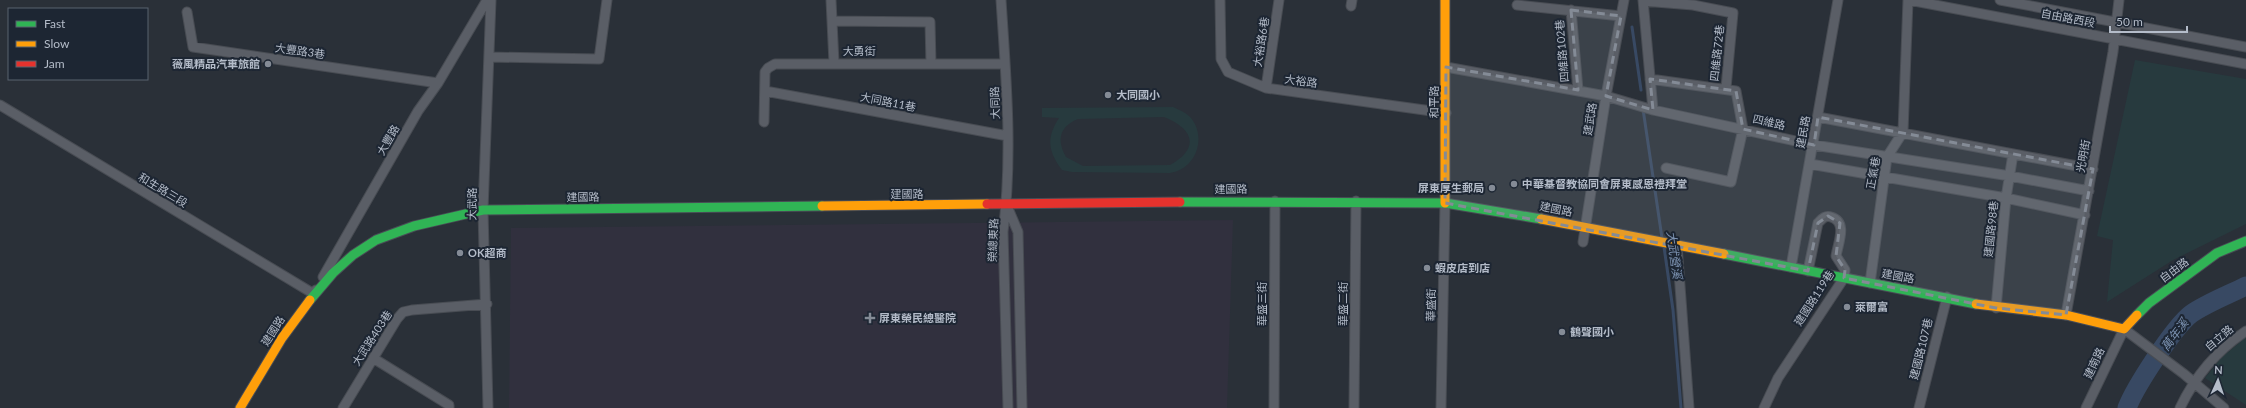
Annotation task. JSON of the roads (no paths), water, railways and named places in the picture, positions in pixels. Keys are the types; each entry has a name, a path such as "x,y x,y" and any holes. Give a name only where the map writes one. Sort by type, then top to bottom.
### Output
{"main road":[{"name":"和平路","path":"1445,0 1445,203"},
{"name":"建國路","path":"240,408 286,332 314,294 346,260 376,239 403,229 484,210 1007,205 1275,200 1445,203 1586,227 1947,297 1996,308 2066,315 2124,329"},
{"name":"自由路","path":"2124,329 2148,304 2217,253 2246,241"}],"street":[{"name":"大豐路","path":"314,294 418,111 438,83 487,0"},
{"name":"大武路","path":"488,408 484,210 491,0"},
{"path":"489,57 600,59 607,0"},
{"path":"831,0 834,63"},
{"name":"大同路","path":"1001,0 1008,136 1007,205"},
{"name":"大裕路","path":"1220,0 1221,59 1228,72 1266,88 1446,114"},
{"name":"大裕路6巷","path":"1266,88 1280,0"},
{"name":"建武路","path":"1584,242 1606,96 1624,0"},
{"path":"1643,0 1650,79 1646,108"},
{"name":"四維路72巷","path":"1643,0 1693,5 1734,13 1726,88 1736,90 1743,129"},
{"name":"建民路","path":"1791,267 1814,145 1838,0"},
{"path":"1903,132 1908,0"},
{"name":"自由路西段","path":"1908,0 2246,64"},
{"name":"自由路西段","path":"2000,0 2246,47"},
{"name":"光明街","path":"2066,315 2085,215 2115,39 2119,0"},
{"path":"1517,5 1621,16"},
{"name":"四維路102巷","path":"1571,10 1578,90"},
{"name":"大豐路3巷","path":"186,12 193,47 438,83"},
{"path":"832,21 930,22 931,64"},
{"name":"大勇街","path":"764,122 765,72 768,68 776,64 1005,64"},
{"name":"四維路","path":"1446,67 1578,90 1606,96 1646,108 1814,145 2010,176 2089,191"},
{"path":"1650,79 1726,88"},
{"name":"大同路11巷","path":"765,91 1008,136"},
{"name":"和生路三段","path":"0,105 314,294"},
{"path":"1818,117 2093,169"},
{"path":"1666,168 1732,182 1743,129"},
{"name":"正氣巷","path":"1870,283 1887,157 1903,132"},
{"name":"建國路98巷","path":"1996,308 2006,198 2013,154"},
{"path":"1810,164 2006,198 2085,215"},
{"name":"華盛三街","path":"1274,408 1275,200"},
{"name":"華盛二街","path":"1354,408 1356,201"},
{"name":"華盛街","path":"1441,408 1445,203"},
{"name":"榮總東路","path":"1007,205 1018,232 1022,408"},
{"name":"榮總東路","path":"1007,205 1003,232 1008,408"},
{"name":"建國路119巷","path":"1764,408 1786,365 1844,278 1845,270 1836,256 1840,223 1837,219 1828,216 1822,218 1818,223 1808,271"},
{"path":"1677,245 1689,408"},
{"name":"建國路107巷","path":"1919,408 1947,297"},
{"name":"大武路403巷","path":"343,408 397,319 403,312 487,304"},
{"path":"2124,329 2181,372 2224,408"},
{"name":"建南路","path":"2086,408 2124,329"},
{"name":"自立路","path":"2180,408 2193,382 2203,367 2246,331"},
{"path":"373,358 449,405 449,408"},
{"path":"1007,366 1021,365"}],"waterway":[{"name":"大武營溪","path":"1632,27 1641,90"},
{"name":"大武營溪","path":"1643,109 1662,238"},
{"name":"大武營溪","path":"1664,247 1673,310 1681,408"},
{"name":"萬年溪","path":"2127,408 2138,386 2165,344 2184,321 2191,314 2204,306 2246,286"}],"place":[{"name":"薇風精品汽車旅館","path":"268,64"},
{"name":"大同國小","path":"1108,95"},
{"name":"中華基督教協同會屏東感恩禮拜堂","path":"1514,184"},
{"name":"屏東厚生郵局","path":"1492,188"},
{"name":"OK超商","path":"460,253"},
{"name":"蝦皮店到店","path":"1427,268"},
{"name":"萊爾富","path":"1847,307"},
{"name":"屏東榮民總醫院","path":"870,318"},
{"name":"鶴聲國小","path":"1562,332"}]}
